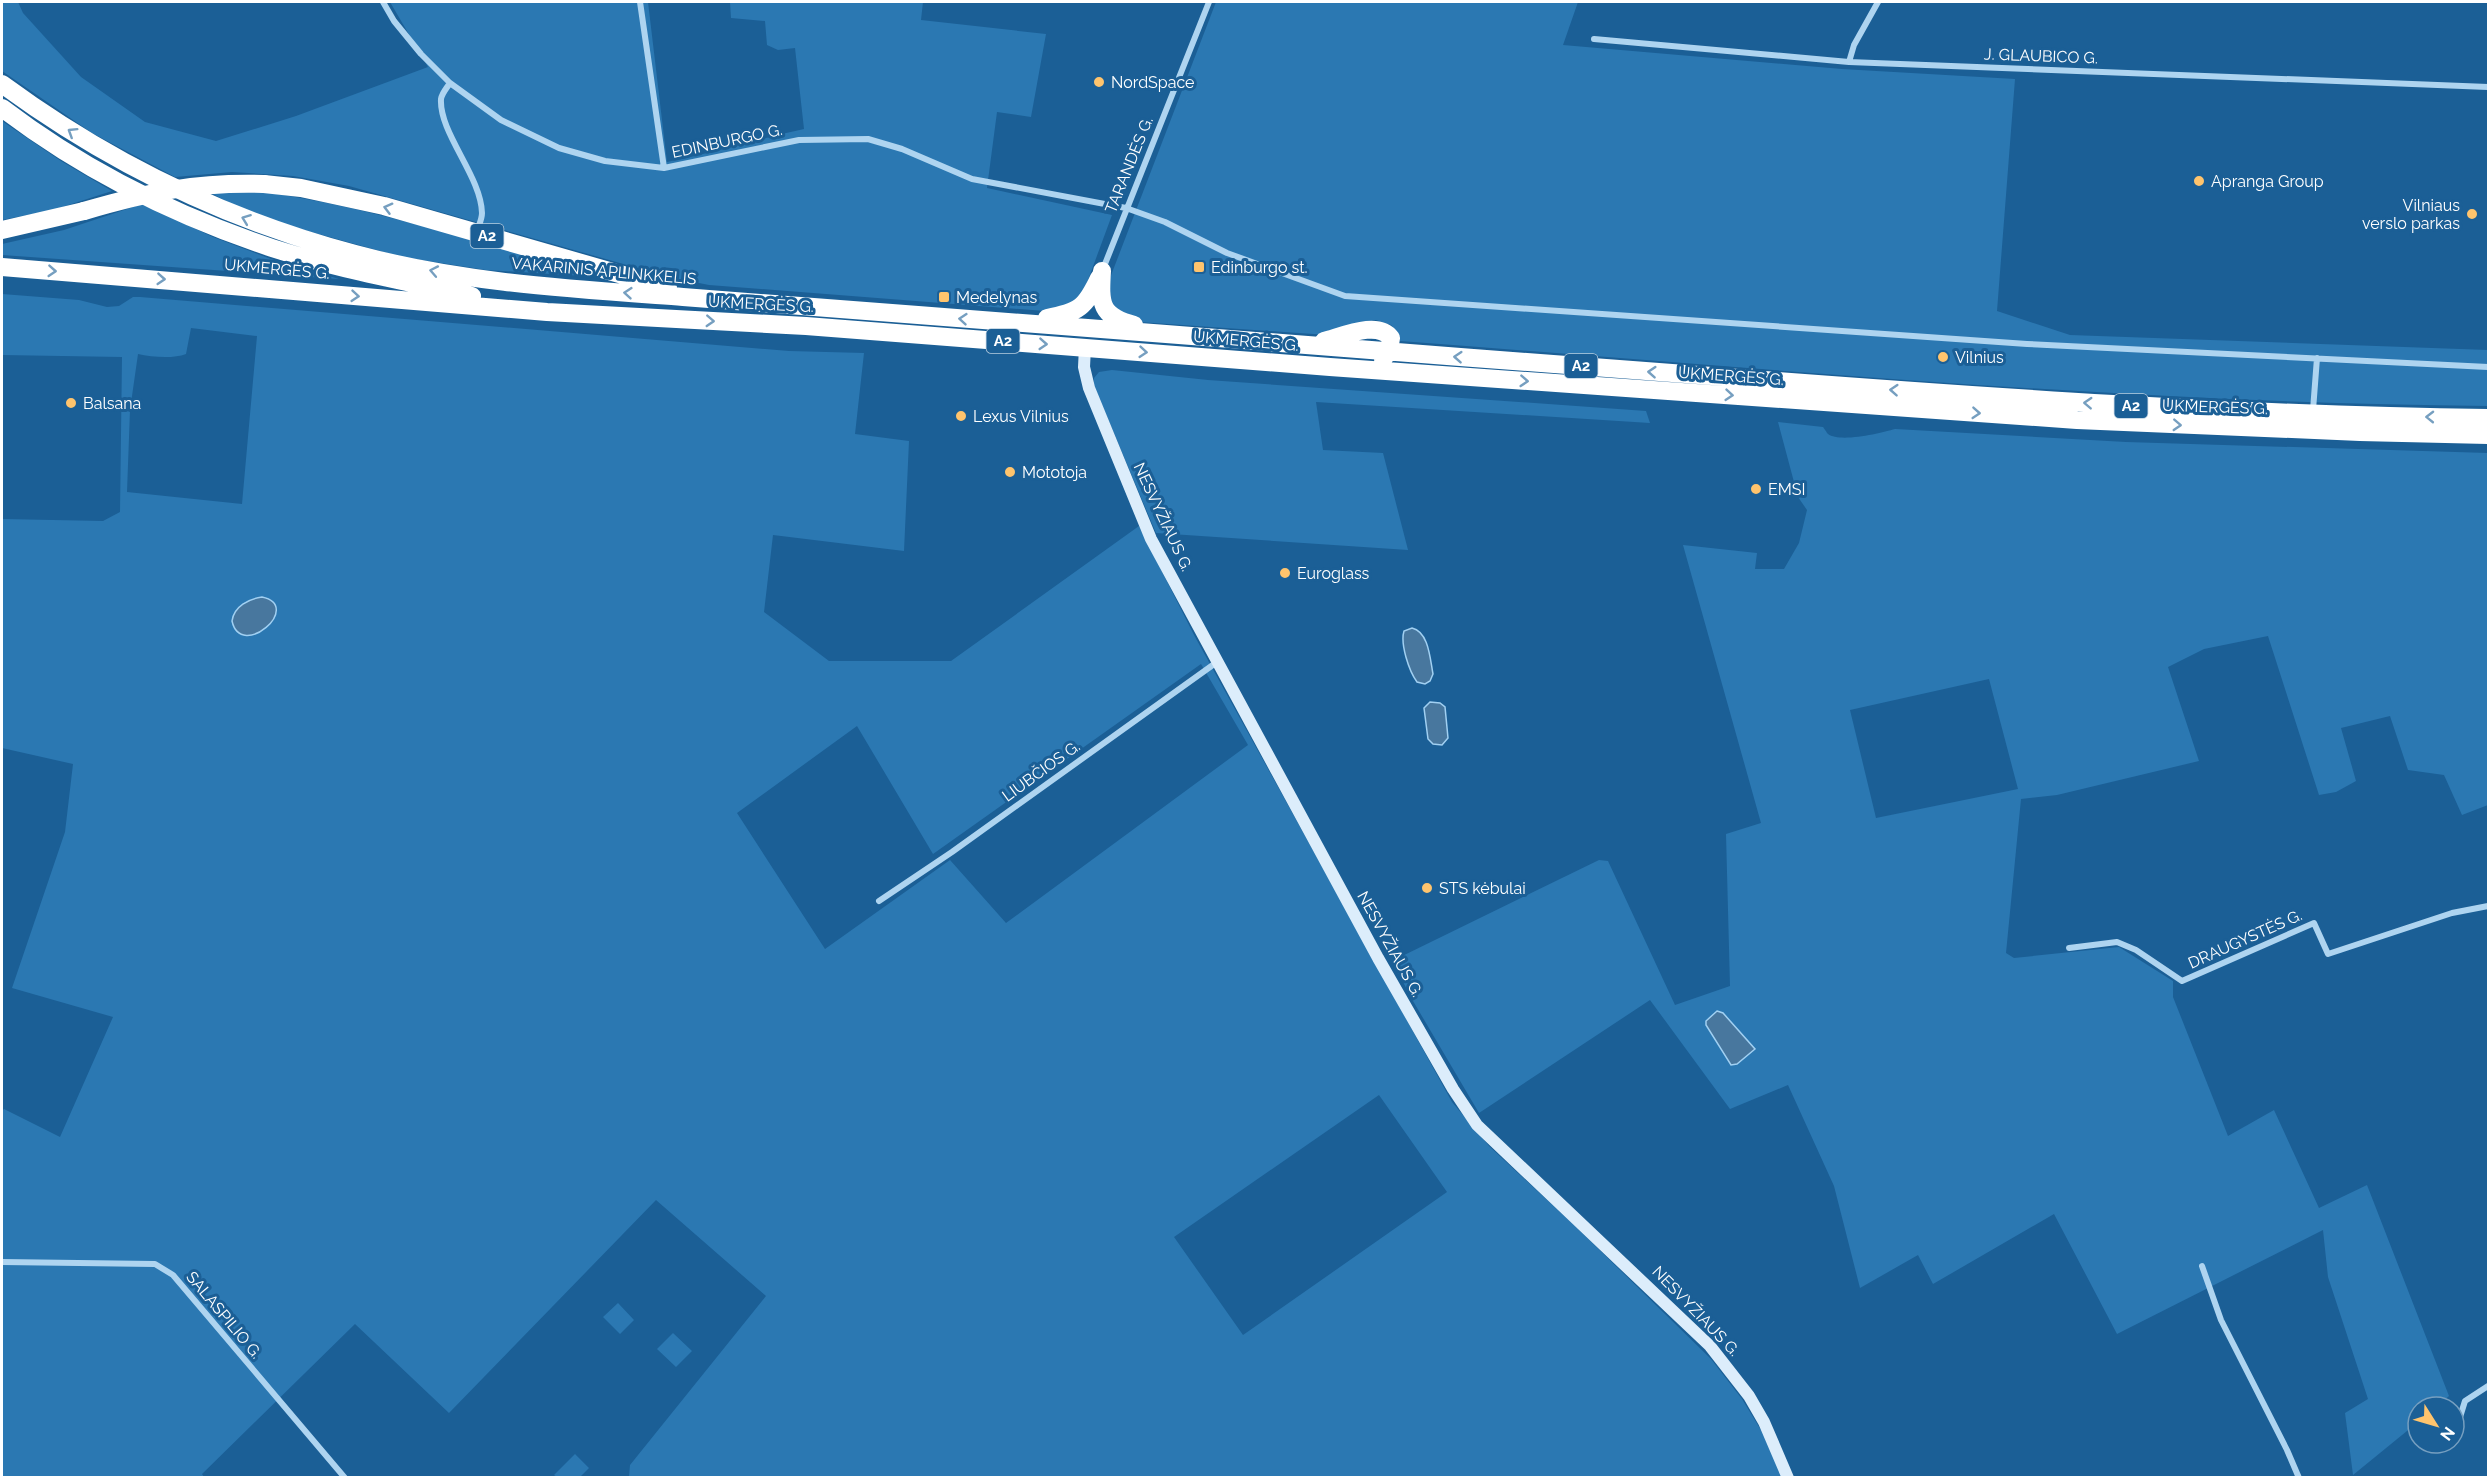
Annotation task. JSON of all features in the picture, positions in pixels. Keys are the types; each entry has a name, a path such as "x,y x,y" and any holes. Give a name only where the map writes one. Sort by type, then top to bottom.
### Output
{"highway":[{"name":"VAKARINIS APLINKKELIS","path":"2,84 72,132 155,179 222,209 302,239 394,263 470,277 707,299"},
{"path":"2,108 84,163 174,209 225,231 273,248 364,273 547,312"},
{"name":"A2","path":"2,230 171,188 214,184 264,184 342,196 707,299"},
{"name":"UKMERGĖS G.","path":"2,267 547,312 806,326 1330,367 2077,420 2349,432 2488,435"},
{"path":"1022,323 1071,314 1079,309 1091,296 1102,271"},
{"path":"1102,271 1101,301 1109,315 1124,322 1170,334"},
{"name":"UKMERGĖS G.","path":"707,299 1308,345 1379,329 1391,338 1389,351 2111,405 2313,414 2488,418"},
{"path":"1330,367 1376,361 1383,359 1389,351"}],"street":[{"name":"EDINBURGO G.","path":"383,2 407,38 450,84 501,120 559,148 605,161 664,168 799,140 868,139 902,149 972,179 1126,208 1165,222 1227,252 1345,296 2015,343 2488,367"},
{"path":"640,2 664,168"},
{"name":"TARANDĖS G.","path":"1102,271 1209,2"},
{"path":"1849,62 1854,45 1878,2"},
{"name":"J. GLAUBICO G.","path":"1594,39 1849,62 2488,87"},
{"path":"450,84 443,92 442,106 447,124 470,173 482,212 477,233"},
{"name":"NESVYŽIAUS G.","path":"1085,347 1084,367 1089,388 1144,522 1217,662 1378,958 1453,1089 1477,1125 1710,1346 1749,1396 1764,1422 1788,1478"},
{"path":"2313,414 2317,358"},
{"name":"LIUBČIOS G.","path":"879,901 952,852 1217,662"},
{"name":"DRAUGYSTĖS G.","path":"2069,948 2117,942 2136,950 2182,981 2314,923 2328,954 2452,913 2488,906"},
{"name":"SALASPILIO G.","path":"2,1262 155,1264 173,1275 345,1478"},
{"path":"2202,1266 2221,1320 2299,1478"},
{"path":"2466,1400 2488,1386"}],"shaded area":[{"path":"2,2 18,2 23,13 81,77 145,122 216,141 296,116 428,67 390,2 648,2 667,162 804,129 795,48 778,50 767,45 765,21 731,18 730,2 923,2 921,20 1046,34 1031,117 997,112 987,188 1112,215 1081,299 1058,312 709,285 669,277 349,186 293,176 232,172 175,177 92,133 2,71"},
{"path":"1216,2 1578,2 1563,45 1842,69 2015,79 1997,311 2070,335 2488,350 2488,406 2216,398 1808,373 1400,341 1391,325 1376,320 1363,322 1328,335 1125,321 1109,302 1110,278"},
{"path":"2,121 61,161 112,191 53,210 2,220"},
{"path":"264,192 391,218 600,277 486,270 402,257 293,227 235,206 211,193"},
{"path":"142,204 213,237 271,259 339,279 2,255 2,244 64,230"},
{"path":"2,294 79,300 107,307 119,306 133,297 140,297 789,351 864,353 855,434 909,441 904,551 773,535 764,612 829,661 951,661 1139,526 1194,635 1452,1102 1489,1146 1575,1226 1711,1359 1742,1399 1764,1435 1782,1477 629,1477 630,1465 766,1296 656,1200 449,1413 355,1324 202,1474 204,1477 2,1477 2,1111 4,1109 60,1137 113,1017 12,988 65,832 73,764 2,748 2,519 103,521 120,512 122,357 2,355","holes":["191,328 257,336 242,504 127,492 130,410 138,354 162,357 186,354","262,597 272,602 236,630 232,621 236,611 243,605","1201,664 1248,745 1006,923 950,860 825,949 737,813 857,726 933,854","1379,1095 1447,1192 1243,1335 1174,1237"]},
{"path":"1112,370 1208,380 1646,411 1650,423 1316,402 1323,450 1383,453 1408,550 1156,533 1094,386 1094,378 1099,372"},
{"path":"1778,422 1823,427 1828,434 1842,438 1895,429 2126,442 2488,453 2488,805 2462,815 2444,775 2408,770 2390,716 2341,728 2356,781 2336,792 2319,795 2268,636 2204,649 2168,667 2199,761 2057,795 2021,799 2006,953 2014,958 2119,947 2173,981 2173,997 2228,1136 2274,1110 2319,1208 2367,1185 2449,1395 2406,1395 2406,1432 2353,1475 2345,1413 2368,1399 2328,1277 2323,1230 2117,1334 2054,1214 1933,1284 1918,1255 1860,1288 1834,1186 1788,1085 1730,1109 1650,1000 1479,1113 1413,1001 1392,961 1599,860 1608,861 1675,1005 1730,986 1726,834 1761,823 1683,545 1757,553 1755,569 1784,569 1799,543 1807,510 1798,497","holes":["1989,679 2018,789 1876,818 1850,710"]},
{"path":"262,597 273,602 276,610 273,619 257,633 246,635 238,632 232,621 236,611 252,599"},
{"path":"1412,628 1422,635 1430,654 1433,674 1430,681 1425,684 1417,682 1404,650 1404,631"},
{"path":"1430,702 1440,703 1445,707 1448,738 1442,745 1433,744 1428,739 1424,708"},
{"path":"1717,1011 1723,1013 1755,1049 1737,1064 1731,1065 1706,1025 1706,1021"},
{"path":"618,1303 634,1320 620,1334 603,1317"},
{"path":"673,1333 692,1351 676,1367 657,1349"},
{"path":"575,1454 589,1468 580,1477 554,1475"}],"place":[{"name":"NordSpace","path":"1099,82"},
{"name":"Apranga Group","path":"2199,181"},
{"name":"Vilniaus verslo parkas","path":"2472,214"},
{"name":"Edinburgo st.","path":"1199,267"},
{"name":"Medelynas","path":"944,297"},
{"name":"Vilnius","path":"1943,357"},
{"name":"Balsana","path":"71,403"},
{"name":"Lexus Vilnius","path":"961,416"},
{"name":"Mototoja","path":"1010,472"},
{"name":"EMSI","path":"1756,489"},
{"name":"Euroglass","path":"1285,573"},
{"name":"STS kėbulai","path":"1427,888"}]}
